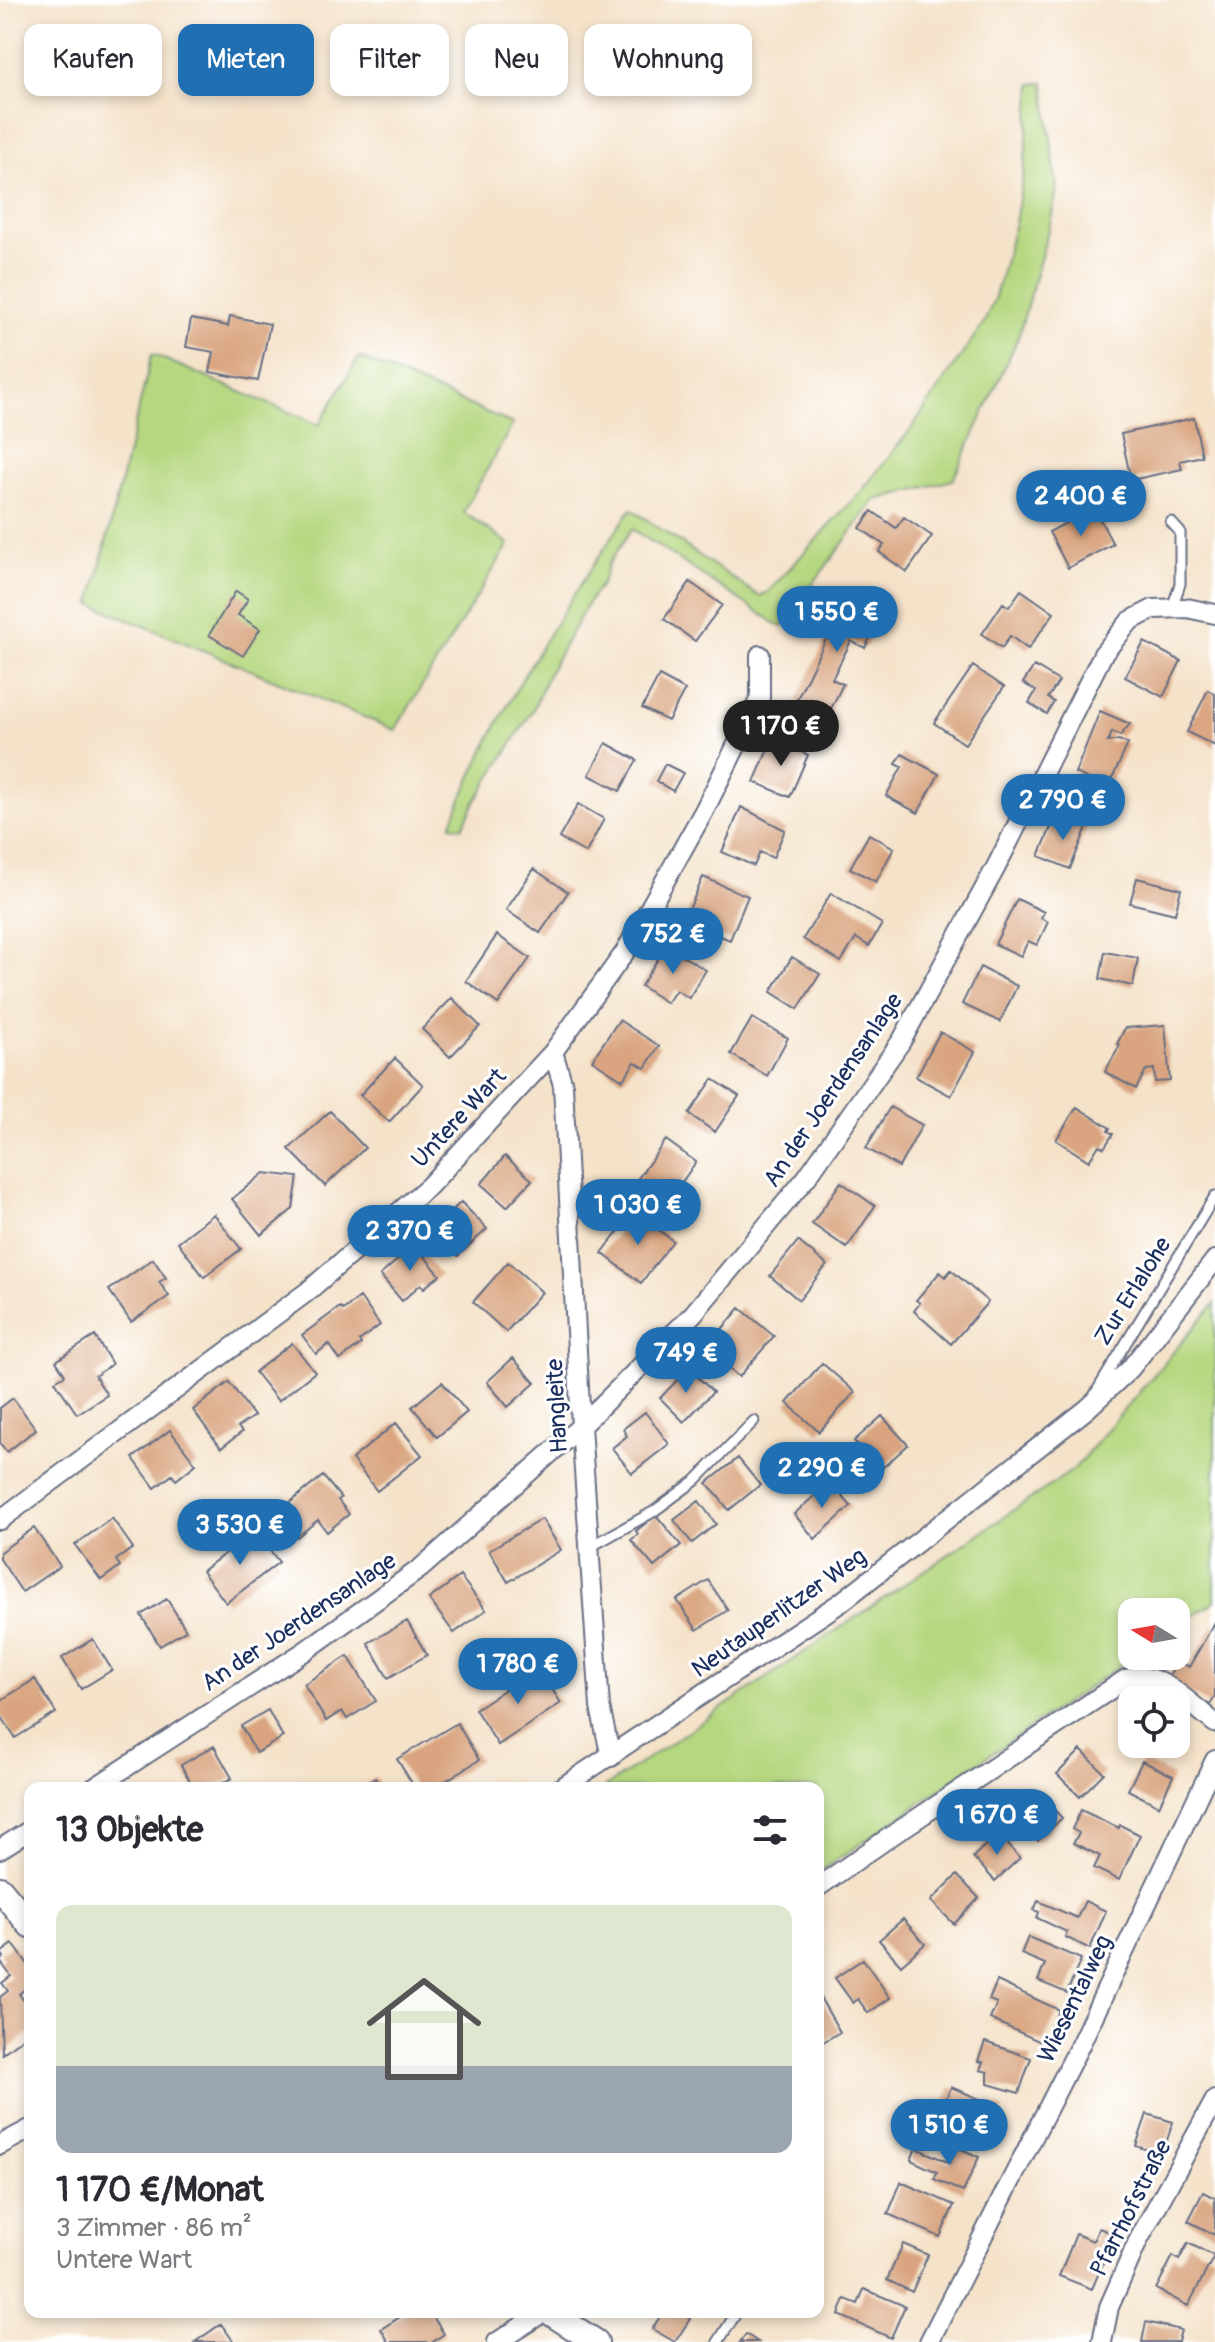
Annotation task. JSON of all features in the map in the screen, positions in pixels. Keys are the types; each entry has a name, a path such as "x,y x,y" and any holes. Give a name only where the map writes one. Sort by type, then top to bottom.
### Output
{"street":[{"name":"An der Joerdensanlage","path":"103,1782 305,1651 421,1568 581,1426 693,1314 807,1177 902,1040 996,867 1103,654 1130,621 1153,609 1213,610"},
{"name":"Untere Wart","path":"0,1520 307,1292 429,1186 553,1052 625,952 704,811 760,698 760,655"},
{"name":"Hangleite","path":"553,1052 563,1085 600,1707 611,1757"},
{"name":"Neutauperlitzer Weg","path":"572,1782 840,1603 1087,1409 1130,1369 1215,1260"},
{"path":"824,1883 1126,1679 1137,1675 1158,1680 1215,1723"},
{"name":"Wiesentalweg","path":"929,2342 1079,2047 1215,1760"},
{"path":"0,1849 24,1834"},
{"path":"0,1889 24,1918"},
{"name":"Pfarrhofstraße","path":"1102,2342 1109,2307 1138,2241 1215,2100"},
{"path":"0,2145 24,2132"},
{"path":"497,2342 536,2318"},
{"path":"556,2318 596,2342"}],"lane":[{"path":"1171,522 1180,532 1180,584 1172,608"},
{"name":"Zur Erlalohe","path":"1087,1409 1105,1374 1215,1196"},
{"path":"590,1547 653,1512 695,1481 754,1421"},
{"path":"718,2342 733,2318"}],"green space":[{"path":"1044,83 1057,189 1050,224 1018,338 953,480 875,500 781,627 632,529 609,563 602,583 549,672 533,710 462,828 451,825 509,702 580,585 631,509 759,596 768,592 864,488 911,429 985,321 995,297 1015,223 1024,171 1032,84"},
{"path":"152,354 319,425 359,357 513,424 463,512 509,544 395,730 91,604"},
{"path":"1215,1303 1215,1601 1190,1618 1190,1598 1118,1598 1118,1667 824,1869 824,1782 613,1782 1073,1470"}],"building":[{"path":"230,316 270,324 258,381 210,372 214,352 186,347 191,319 228,326"},
{"path":"1194,418 1202,456 1180,461 1182,469 1131,480 1121,434"},
{"path":"1094,508 1113,544 1068,568 1049,532"},
{"path":"872,511 896,528 904,517 932,536 907,572 879,552 884,545 860,528"},
{"path":"690,582 722,605 695,641 664,619"},
{"path":"1021,590 1054,613 1028,649 1010,636 1002,648 982,634 1003,603 1009,607"},
{"path":"236,591 248,599 238,615 260,629 243,656 209,635"},
{"path":"847,596 882,614 865,648 851,641 832,679 843,684 827,717 796,701"},
{"path":"1144,642 1181,661 1163,697 1125,677"},
{"path":"973,666 1004,687 965,744 934,723"},
{"path":"1034,666 1059,681 1048,698 1054,702 1047,714 1029,703 1036,691 1023,683"},
{"path":"659,676 685,690 668,721 642,708"},
{"path":"1208,690 1215,694 1215,746 1187,732"},
{"path":"1100,711 1130,724 1120,736 1112,732 1108,742 1119,740 1128,744 1108,788 1075,773"},
{"path":"772,740 808,755 790,797 754,782"},
{"path":"606,743 637,760 620,791 589,775"},
{"path":"902,754 939,774 918,813 886,796 902,767 896,764"},
{"path":"665,764 683,773 673,791 656,781"},
{"path":"578,804 604,819 586,853 559,838"},
{"path":"741,807 785,830 773,858 760,852 754,866 722,852"},
{"path":"1056,815 1087,827 1070,869 1039,856"},
{"path":"869,834 894,848 876,882 850,868"},
{"path":"534,869 568,892 540,933 506,910"},
{"path":"703,877 748,896 730,940 684,921"},
{"path":"1137,878 1181,889 1175,914 1130,903"},
{"path":"831,893 882,924 869,946 856,938 841,962 803,939"},
{"path":"1017,899 1044,912 1041,918 1048,922 1037,945 1028,941 1021,956 995,944"},
{"path":"497,935 530,958 498,1004 466,981"},
{"path":"666,946 706,970 689,998 676,990 667,1003 641,986"},
{"path":"1105,952 1138,958 1133,986 1100,979"},
{"path":"792,957 820,974 798,1009 771,992"},
{"path":"980,967 1017,986 1000,1022 962,1004"},
{"path":"452,998 480,1026 450,1057 422,1029"},
{"path":"752,1018 788,1038 767,1076 731,1054"},
{"path":"619,1020 659,1046 645,1068 635,1062 623,1080 592,1060"},
{"path":"1165,1025 1170,1081 1155,1082 1154,1069 1146,1070 1136,1089 1105,1072 1120,1045 1117,1044 1125,1028"},
{"path":"940,1032 975,1052 951,1096 916,1077"},
{"path":"395,1058 423,1085 389,1122 360,1095"},
{"path":"713,1079 739,1096 715,1132 689,1114"},
{"path":"890,1107 922,1125 899,1167 866,1148"},
{"path":"1077,1107 1110,1128 1108,1131 1113,1134 1104,1148 1099,1145 1089,1161 1056,1140"},
{"path":"330,1111 365,1148 325,1186 289,1149"},
{"path":"666,1140 696,1162 667,1203 636,1181"},
{"path":"505,1156 532,1180 507,1207 481,1184"},
{"path":"264,1173 298,1177 293,1209 261,1235 232,1199"},
{"path":"841,1182 875,1206 847,1248 812,1224"},
{"path":"461,1202 487,1229 458,1256 433,1229"},
{"path":"634,1211 673,1241 641,1283 602,1253"},
{"path":"214,1214 241,1249 204,1277 178,1242"},
{"path":"798,1241 827,1265 799,1300 770,1276"},
{"path":"415,1245 440,1275 424,1288 421,1284 402,1301 380,1275"},
{"path":"153,1259 166,1278 159,1282 169,1296 131,1322 109,1290"},
{"path":"508,1262 542,1292 506,1332 473,1302"},
{"path":"951,1270 988,1302 951,1344 914,1311 920,1303 916,1300 940,1272 945,1277"},
{"path":"360,1297 380,1325 340,1360 329,1344 316,1354 302,1335 340,1307 343,1310"},
{"path":"740,1308 774,1336 739,1377 705,1349"},
{"path":"95,1336 112,1364 95,1376 107,1395 77,1414 55,1381 65,1375 56,1361"},
{"path":"292,1343 315,1372 278,1401 255,1372"},
{"path":"513,1358 535,1383 508,1407 487,1382"},
{"path":"822,1363 855,1392 819,1432 787,1403"},
{"path":"689,1368 713,1392 684,1422 660,1398"},
{"path":"229,1382 254,1416 238,1427 242,1432 221,1448 193,1410"},
{"path":"442,1382 467,1412 437,1437 412,1407"},
{"path":"13,1398 36,1429 7,1452 0,1443 0,1408"},
{"path":"645,1412 669,1444 632,1473 612,1448 627,1436 623,1429"},
{"path":"882,1416 908,1445 880,1470 854,1441"},
{"path":"396,1423 422,1455 377,1491 352,1459"},
{"path":"170,1430 196,1464 176,1480 172,1475 155,1488 133,1458"},
{"path":"738,1458 760,1485 729,1510 707,1483"},
{"path":"323,1476 341,1498 338,1500 349,1514 327,1532 318,1520 297,1537 277,1513"},
{"path":"830,1482 851,1506 815,1539 794,1514"},
{"path":"699,1501 716,1524 692,1543 674,1520"},
{"path":"656,1515 681,1545 654,1567 631,1540 638,1534 636,1531"},
{"path":"112,1518 133,1548 116,1560 120,1566 101,1580 75,1545"},
{"path":"542,1519 561,1550 508,1582 489,1550"},
{"path":"34,1528 60,1566 22,1592 0,1559 0,1552"},
{"path":"255,1531 279,1562 226,1603 202,1571"},
{"path":"460,1576 486,1610 454,1633 429,1599"},
{"path":"708,1580 728,1610 697,1630 677,1600"},
{"path":"167,1599 186,1630 160,1646 141,1615"},
{"path":"407,1621 427,1655 388,1678 368,1643"},
{"path":"1215,1622 1215,1697 1210,1705 1190,1693 1190,1686 1177,1686 1167,1680 1173,1670 1190,1670"},
{"path":"93,1639 112,1670 81,1689 62,1658"},
{"path":"348,1656 376,1701 347,1719 342,1711 326,1721 304,1684"},
{"path":"538,1668 561,1703 498,1745 475,1709"},
{"path":"35,1679 56,1713 15,1738 0,1714 0,1701"},
{"path":"268,1710 283,1737 256,1753 241,1726"},
{"path":"457,1723 479,1760 444,1782 411,1782 397,1759"},
{"path":"214,1746 232,1778 224,1782 191,1782 181,1765"},
{"path":"1081,1750 1104,1773 1080,1797 1057,1774"},
{"path":"1142,1761 1173,1776 1159,1806 1128,1790"},
{"path":"1039,1793 1062,1818 1038,1841 1014,1816"},
{"path":"1081,1810 1140,1835 1119,1880 1094,1868 1100,1856 1073,1843 1079,1833 1072,1829"},
{"path":"998,1833 1020,1858 995,1881 973,1857"},
{"path":"957,1875 979,1898 954,1924 931,1901"},
{"path":"1038,1901 1077,1918 1085,1901 1106,1911 1090,1949 1065,1937 1067,1932 1037,1918 1039,1912 1034,1910"},
{"path":"903,1919 925,1944 901,1965 879,1940"},
{"path":"1028,1937 1081,1959 1067,1993 1038,1981 1045,1964 1021,1954"},
{"path":"13,1944 24,1959 24,1990 19,1994 24,2001 24,2037 2,2054 0,1997 8,1991 2,1983 11,1976 0,1961 4,1957 1,1953"},
{"path":"863,1959 890,1998 868,2013 858,1999 853,2003 835,1978"},
{"path":"997,1981 1059,2010 1043,2043 990,2019 997,2003 989,2000"},
{"path":"824,2004 840,2032 824,2041"},
{"path":"985,2042 1031,2058 1019,2093 988,2084 988,2072 980,2070 983,2062 978,2061"},
{"path":"951,2087 1003,2109 990,2141 937,2118"},
{"path":"1147,2114 1173,2122 1162,2155 1136,2146"},
{"path":"957,2147 979,2157 963,2192 934,2179 937,2172 911,2160 916,2148 950,2163"},
{"path":"901,2182 954,2205 940,2237 888,2214"},
{"path":"1203,2192 1215,2198 1215,2235 1188,2221"},
{"path":"1099,2228 1121,2237 1116,2252 1109,2249 1092,2289 1059,2276 1076,2234 1093,2241"},
{"path":"1188,2243 1214,2256 1188,2306 1156,2289 1173,2256 1179,2260"},
{"path":"903,2244 928,2255 912,2292 887,2280"},
{"path":"864,2289 905,2306 891,2338 839,2315 845,2299 858,2304"},
{"path":"398,2318 434,2318 444,2334 432,2342 389,2342 381,2329"},
{"path":"659,2318 690,2319 675,2342 652,2329"},
{"path":"1146,2322 1181,2330 1178,2342 1142,2342"},
{"path":"221,2324 234,2342 195,2342"},
{"path":"746,2334 758,2342 740,2342"}]}
